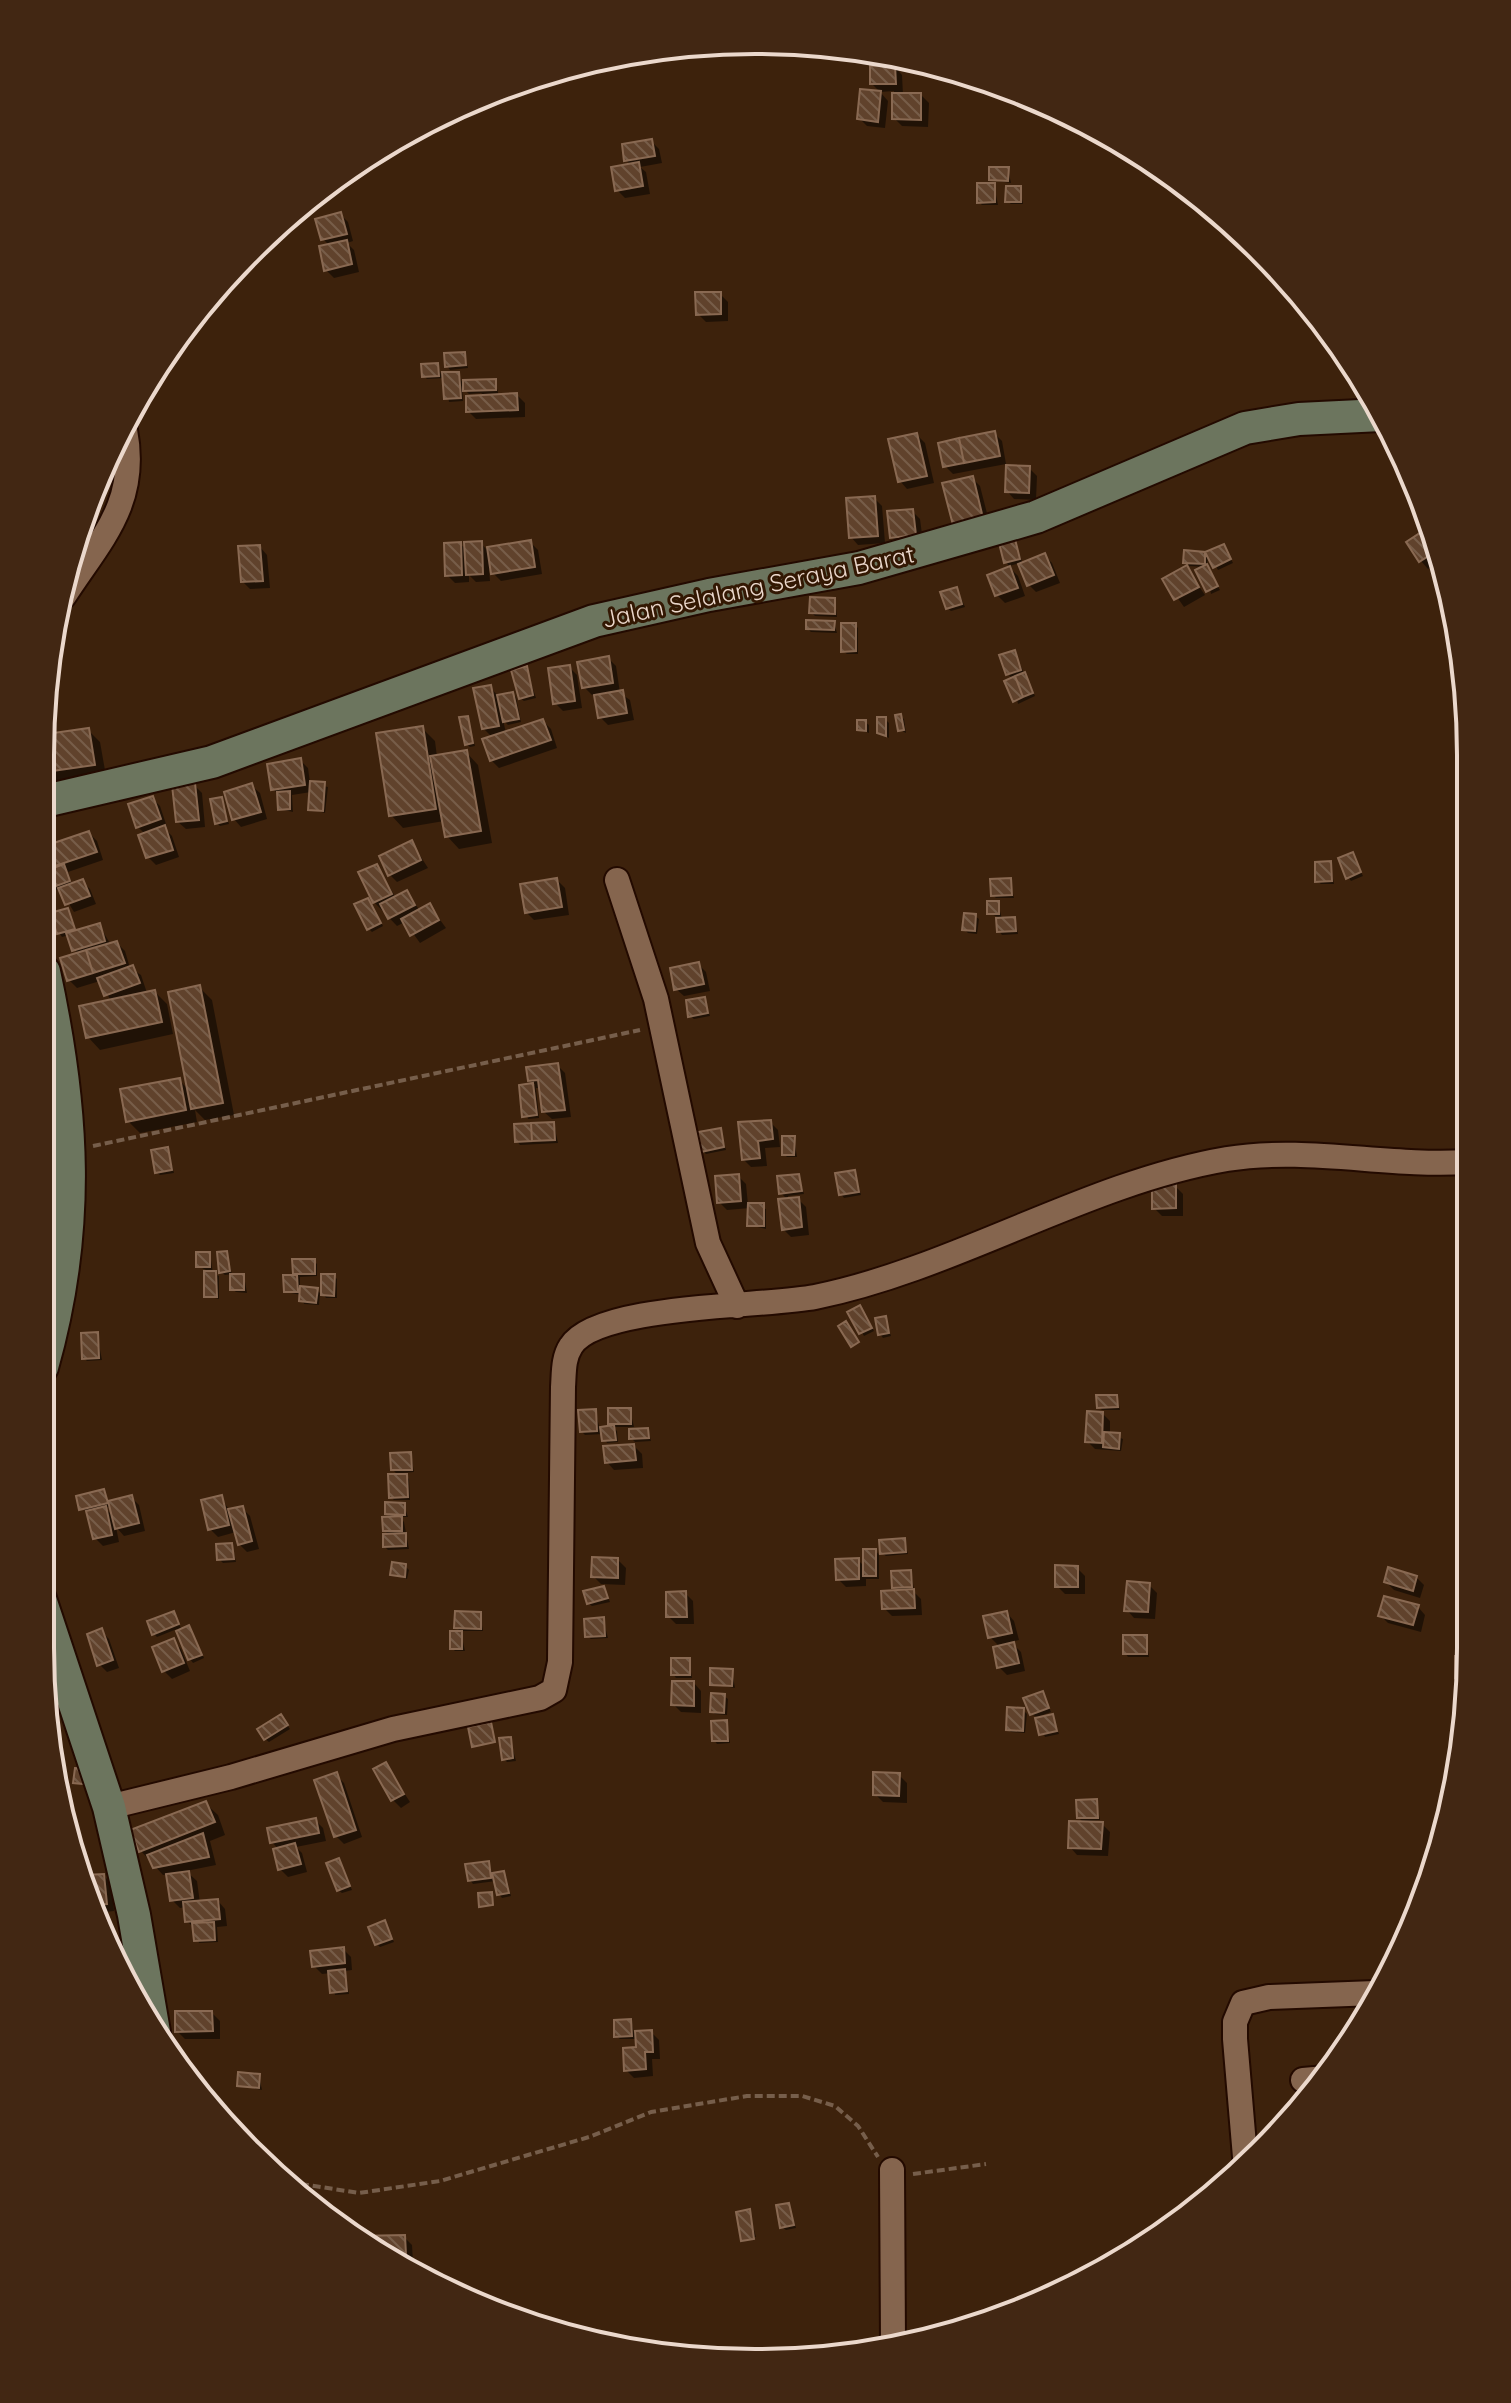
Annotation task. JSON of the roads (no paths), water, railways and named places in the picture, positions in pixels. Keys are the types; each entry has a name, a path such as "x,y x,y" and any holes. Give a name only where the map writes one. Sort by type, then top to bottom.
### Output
{"street":[{"name":"Jalan Selalang Seraya Barat","path":"54,799 212,762 594,621 695,597 859,568 1036,517 1245,428 1299,419 1369,416"},
{"path":"77,576 103,539 125,496 126,445"},
{"path":"617,880 662,1025 708,1243 737,1306"},
{"path":"54,1019 71,1151 65,1263 54,1313"},
{"path":"109,1807 231,1777 393,1729 550,1693 556,1686 560,1662 565,1359 572,1344 585,1332 622,1319 817,1296 941,1259 1105,1193 1226,1159 1277,1154 1422,1165 1457,1163"},
{"path":"54,1641 109,1807 134,1915 148,1998"},
{"path":"1244,2151 1235,2039 1240,2007 1248,2000 1269,1997 1366,1993"},
{"path":"892,2170 893,2336"}]}
